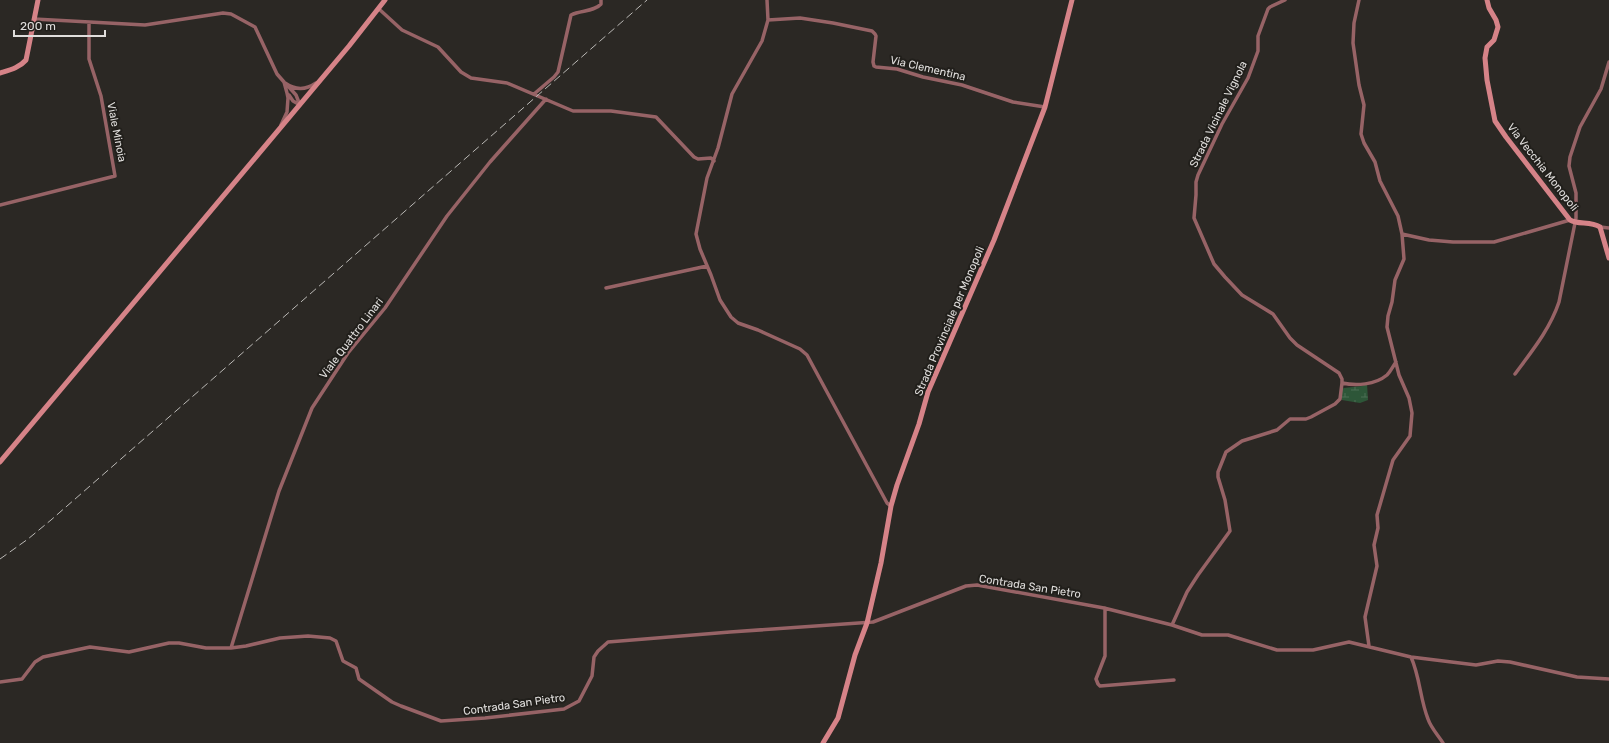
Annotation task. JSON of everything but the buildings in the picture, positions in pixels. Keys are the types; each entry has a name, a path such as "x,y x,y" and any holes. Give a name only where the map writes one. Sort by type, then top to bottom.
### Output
{"street":[{"path":"0,74 17,68 26,60 38,0"},
{"path":"534,94 558,72 572,15 596,8 601,4 601,0"},
{"path":"767,0 768,20 760,46 734,89 714,161 707,178 696,230 700,249 721,303 734,320 784,341 800,349 807,355 887,502 891,506"},
{"name":"Strada Provinciale per Monopoli","path":"823,743 838,718 855,655 867,623 881,563 891,506 928,392 994,240 1045,107 1072,0"},
{"name":"Strada Vicinale Vignola","path":"1285,0 1270,7 1268,10 1258,36 1258,51 1248,78 1232,105 1200,168 1196,182 1194,218 1214,264 1225,277 1246,298 1273,314 1290,338 1297,345 1339,373 1342,383"},
{"path":"1360,0 1354,24 1353,43 1359,85 1364,105 1361,134 1364,143 1375,162 1380,181 1398,216 1402,234 1404,259 1395,280 1392,302 1387,321 1399,375 1412,405 1411,430 1406,443 1394,460 1377,515 1378,528 1374,545 1377,566 1365,617 1369,646"},
{"name":"Via Vecchia Monopoli","path":"1486,0 1498,27 1494,40 1487,47 1485,58 1487,80 1495,121 1506,138 1572,221 1593,224 1600,227"},
{"path":"0,462 320,81 384,1"},
{"path":"379,9 402,30 438,47 461,72 467,76 476,79 507,83 572,111 611,111 656,117 694,157 698,159 711,158 714,161"},
{"path":"34,19 145,25 231,14 255,27 277,74 296,95 300,105"},
{"name":"Via Clementina","path":"768,20 800,18 872,31 876,36 873,62 874,66 876,67 897,69 923,77 962,85 1013,102 1045,107"},
{"name":"Viale Minoia","path":"0,205 115,176 101,96 89,59 89,22"},
{"path":"1515,374 1535,347 1557,308 1576,193 1569,166 1570,157 1580,127 1600,89 1609,62"},
{"path":"285,84 298,88 304,88 320,81"},
{"path":"279,129 287,112 288,98 285,84"},
{"path":"287,92 293,101 300,105"},
{"name":"Viale Quattro Linari","path":"232,648 279,490 312,408 348,352 385,308 447,216 490,162 546,100"},
{"path":"1402,234 1446,242 1494,242 1572,221"},
{"path":"1609,228 1600,227 1609,258"},
{"path":"606,288 707,266"},
{"path":"1172,625 1198,575 1230,530 1225,500 1218,477 1218,472 1226,452 1242,441 1277,430 1290,419 1306,419 1335,404 1340,400 1342,383 1357,386 1382,378 1388,373 1396,362"},
{"name":"Contrada San Pietro","path":"0,682 22,679 32,665 43,656 90,647 129,652 169,643 179,643 206,648 232,648 280,638 308,636 334,639 343,661 356,668 360,679 392,702 446,722 541,712 568,707 579,701 584,693 592,676 594,656 604,645 612,642 864,622 867,623 894,616 966,586 977,585 1105,608 1172,625 1202,635 1228,635 1283,651 1313,650 1346,642 1412,657 1476,665 1498,661 1510,662 1577,677 1609,679"},
{"path":"1105,608 1105,656 1096,680 1098,684 1100,686 1174,680"},
{"path":"1412,657 1419,680 1427,718 1443,743"}],"green space":[{"path":"1367,384 1368,400 1360,403 1342,400 1342,389"}],"railway":[{"path":"0,559 51,520 647,0"}]}
